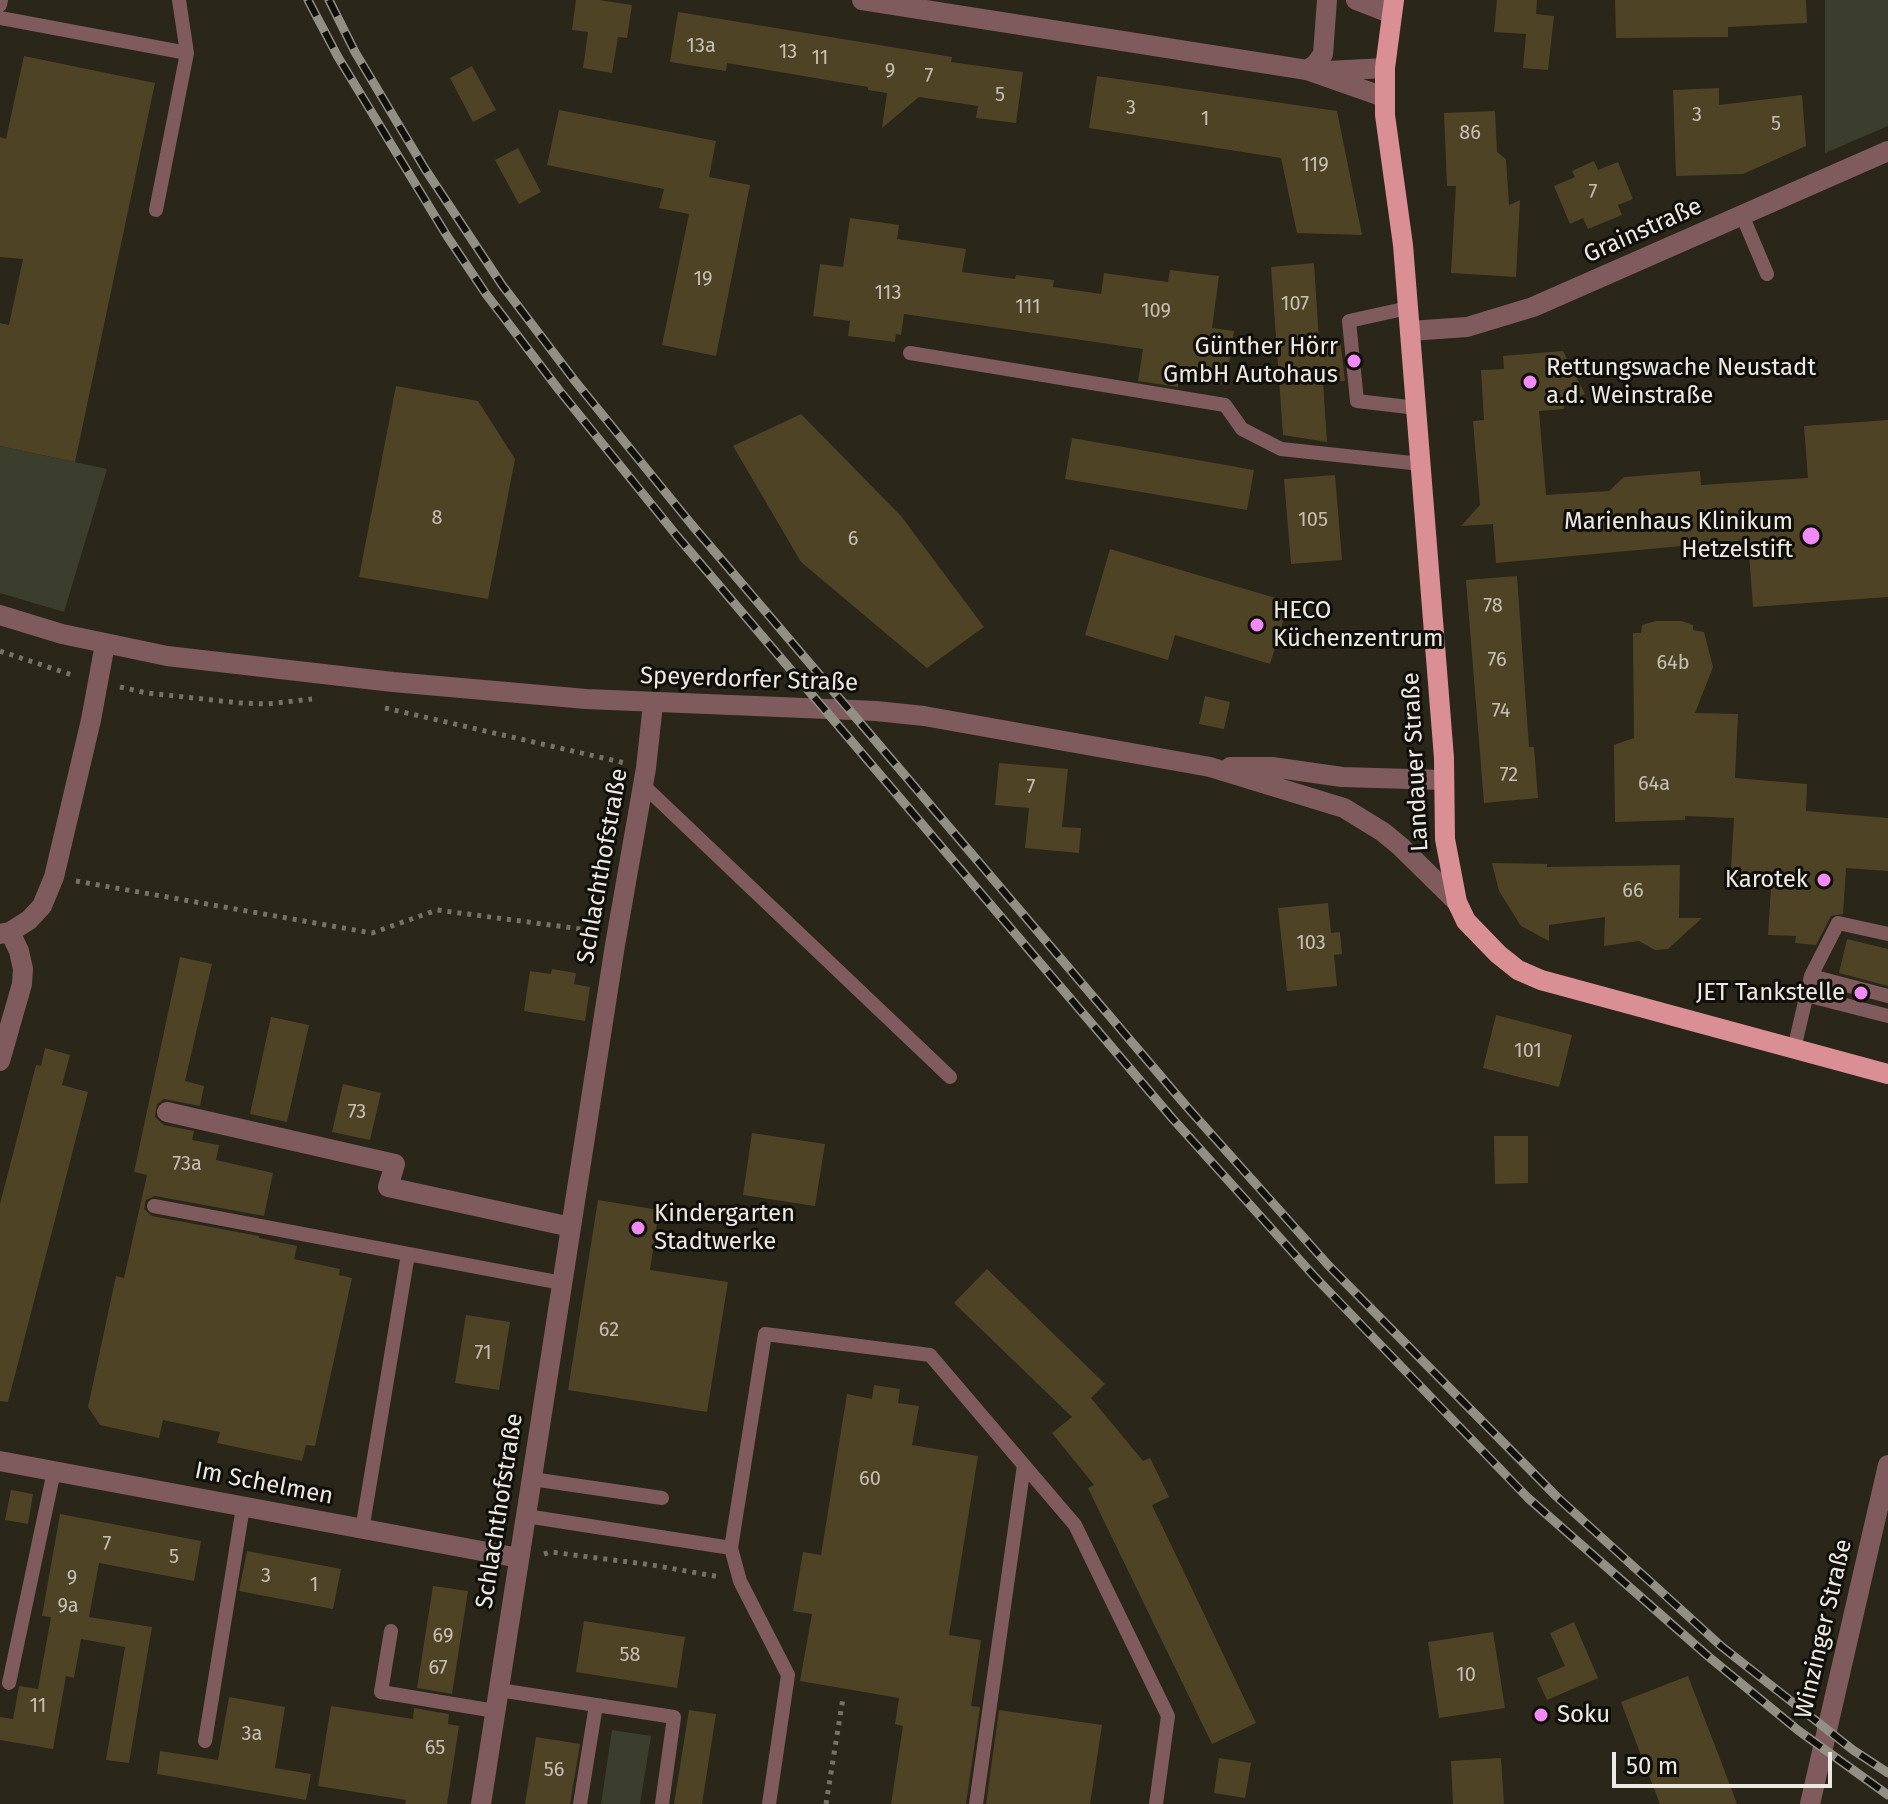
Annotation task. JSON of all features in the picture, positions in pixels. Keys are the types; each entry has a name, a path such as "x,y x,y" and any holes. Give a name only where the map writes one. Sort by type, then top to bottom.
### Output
{"main road":[{"name":"Landauer Straße","path":"1393,7 1384,97 1403,245 1417,408 1444,780 1445,839 1457,902 1466,921 1498,954 1518,970 1541,980 1888,1074"}],"street":[{"path":"862,0 1307,70 1385,68"},
{"path":"1307,70 1323,54 1327,0"},
{"path":"1356,0 1393,7"},
{"path":"1307,70 1384,97"},
{"name":"Grainstraße","path":"1410,331 1467,327 1533,307 1888,151"},
{"name":"Speyerdorfer Straße","path":"0,615 105,644 167,656 338,676 653,704 876,711 924,716 1210,767 1344,808 1400,846 1457,902"},
{"path":"0,1061 22,984 23,969 19,951 5,933 29,920 42,906 54,877 105,644"},
{"name":"Schlachthofstraße","path":"481,1804 653,704"},
{"path":"1210,767 1272,767 1342,777 1444,780"},
{"path":"167,1112 395,1164 388,1187 571,1227"},
{"name":"Im Schelmen","path":"0,1461 519,1558"},
{"name":"Winzinger Straße","path":"1810,1804 1888,1465"}],"lane":[{"path":"156,210 187,53 179,0"},
{"path":"0,18 187,53"},
{"path":"1742,215 1767,274"},
{"path":"1408,308 1349,321 1357,401 1417,408"},
{"path":"910,353 1225,405 1242,429 1281,449 1421,464"},
{"path":"644,777 950,1077"},
{"path":"1794,1049 1811,976 1838,923 1888,934"},
{"path":"1811,976 1888,996"},
{"path":"1806,995 1888,1016"},
{"path":"154,1206 562,1283"},
{"path":"362,1530 408,1254"},
{"path":"769,1804 788,1675 740,1581 731,1548 765,1334 930,1355 1075,1525 1168,1716 1156,1804"},
{"path":"976,1804 1024,1465"},
{"path":"9,1683 54,1471"},
{"path":"532,1479 662,1498"},
{"path":"205,1741 243,1507"},
{"path":"526,1516 731,1548"},
{"path":"391,1631 381,1692 495,1711"},
{"path":"499,1690 674,1717 662,1804"},
{"path":"580,1804 596,1705"}],"path":[{"path":"0,651 99,682 147,693 240,703 325,699"},
{"path":"379,707 574,750 644,777"},
{"path":"54,877 372,933 437,910 617,934"},
{"path":"519,1558 551,1552 652,1565 740,1581"},
{"path":"826,1804 843,1698"}],"green space":[{"path":"1825,0 1888,0 1888,126 1825,153"},
{"path":"0,446 107,469 64,612 0,593"},
{"path":"612,1730 651,1736 640,1804 601,1804"}],"building":[{"path":"576,0 632,5 627,38 618,37 612,73 583,68 588,32 572,30"},
{"path":"1497,0 1537,0 1536,14 1554,16 1548,70 1523,68 1526,34 1494,32"},
{"path":"1615,0 1806,0 1807,23 1728,27 1728,37 1616,38"},
{"path":"678,12 952,57 951,62 1023,72 1016,123 976,118 978,106 919,97 882,128 887,93 868,90 868,87 727,63 726,71 670,62"},
{"path":"24,56 155,83 75,462 0,446 0,323 9,325 23,259 0,257 0,137 6,139"},
{"path":"472,66 496,110 473,122 450,78"},
{"path":"1097,76 1337,111 1362,235 1297,233 1281,158 1089,128"},
{"path":"1719,88 1719,105 1802,95 1806,146 1743,174 1676,176 1673,90"},
{"path":"559,110 716,141 709,177 750,185 716,356 662,345 689,214 659,208 664,189 547,165"},
{"path":"1495,111 1497,152 1506,159 1509,205 1520,200 1516,277 1451,273 1456,186 1447,186 1444,113"},
{"path":"518,148 541,192 519,204 495,160"},
{"path":"1594,161 1598,170 1618,162 1633,199 1618,205 1622,215 1588,229 1583,218 1570,224 1554,186 1575,177 1572,171"},
{"path":"850,218 899,225 897,239 966,249 962,272 1054,280 1053,287 1101,294 1104,273 1168,282 1170,270 1219,276 1212,328 1234,331 1226,385 1179,378 1178,387 1138,381 1143,349 904,314 901,335 896,334 895,342 848,336 850,321 813,316 820,264 843,267"},
{"path":"1314,263 1319,341 1340,339 1345,381 1323,382 1327,442 1283,435 1271,267"},
{"path":"1563,351 1585,394 1564,403 1564,409 1539,411 1546,495 1609,491 1624,477 1700,471 1701,485 1808,478 1804,426 1888,420 1888,597 1753,607 1748,540 1496,563 1493,524 1461,526 1480,505 1473,421 1484,420 1481,370 1504,369 1503,356"},
{"path":"396,386 478,401 515,459 488,599 359,577"},
{"path":"801,414 901,516 984,627 927,668 801,562 733,446"},
{"path":"1072,438 1254,470 1247,510 1065,479"},
{"path":"1335,475 1342,560 1291,564 1284,479"},
{"path":"1110,549 1289,602 1270,664 1175,635 1168,660 1085,635"},
{"path":"1517,576 1529,747 1534,747 1538,798 1484,803 1466,580"},
{"path":"1656,621 1682,621 1693,625 1693,630 1704,632 1713,667 1695,713 1738,714 1735,778 1807,784 1806,811 1888,818 1888,871 1846,868 1843,914 1831,916 1816,945 1795,943 1796,936 1768,935 1771,888 1730,885 1734,818 1685,816 1685,820 1615,822 1614,745 1634,738 1633,633 1641,633 1642,625"},
{"path":"1205,696 1230,702 1224,729 1199,724"},
{"path":"999,763 1068,769 1062,827 1081,828 1079,853 1025,848 1029,808 995,805"},
{"path":"1492,863 1547,864 1547,867 1680,865 1679,918 1702,918 1668,949 1655,950 1639,941 1604,946 1605,917 1549,925 1549,941 1521,926 1499,891"},
{"path":"1328,903 1331,933 1340,932 1342,954 1334,955 1337,986 1287,991 1278,908"},
{"path":"1847,939 1888,949 1888,986 1839,973"},
{"path":"180,957 212,964 185,1081 204,1086 200,1106 164,1099 157,1104 155,1117 164,1125 194,1131 192,1140 219,1145 216,1160 273,1173 264,1216 155,1196 146,1200 144,1209 152,1216 297,1246 294,1259 340,1269 339,1275 352,1278 315,1446 306,1445 302,1461 217,1443 220,1432 163,1420 159,1438 100,1425 88,1407 116,1276 124,1278 147,1175 134,1172"},
{"path":"552,969 576,973 574,984 590,987 585,1021 524,1011 530,971 551,974"},
{"path":"1496,1015 1572,1035 1559,1087 1483,1068"},
{"path":"271,1017 309,1025 287,1122 250,1114"},
{"path":"45,1048 70,1055 62,1085 88,1092 8,1402 0,1401 0,1204 36,1065 41,1066"},
{"path":"343,1084 381,1093 370,1140 332,1132"},
{"path":"752,1133 825,1144 815,1206 743,1195"},
{"path":"1494,1136 1528,1136 1528,1183 1495,1184"},
{"path":"598,1200 659,1210 650,1270 728,1282 707,1412 568,1390"},
{"path":"987,1269 1105,1384 1091,1398 1143,1461 1150,1458 1169,1497 1152,1505 1256,1723 1212,1744 1088,1488 1094,1485 1052,1433 1072,1417 954,1303"},
{"path":"466,1315 510,1322 499,1390 455,1383"},
{"path":"874,1385 900,1389 898,1403 919,1406 912,1445 978,1456 949,1635 981,1640 971,1706 980,1707 966,1804 891,1804 903,1726 895,1724 899,1698 800,1681 812,1614 793,1611 803,1552 821,1555 847,1394 872,1399"},
{"path":"11,1490 33,1494 28,1524 5,1520"},
{"path":"60,1514 201,1541 194,1581 99,1563 89,1617 152,1627 129,1763 106,1760 125,1647 81,1639 74,1678 66,1676 53,1749 0,1740 0,1717 13,1719 19,1686 38,1689 51,1617 42,1616"},
{"path":"247,1551 341,1569 333,1609 239,1591"},
{"path":"433,1586 468,1591 452,1694 417,1688"},
{"path":"584,1621 685,1637 677,1688 576,1672"},
{"path":"1574,1622 1598,1678 1547,1700 1537,1678 1565,1666 1550,1633"},
{"path":"1493,1632 1505,1708 1439,1718 1428,1642"},
{"path":"1688,1676 1737,1804 1660,1804 1639,1750 1621,1702"},
{"path":"229,1697 285,1707 275,1768 311,1774 306,1800 157,1774 160,1751 218,1760"},
{"path":"331,1706 413,1719 414,1708 449,1714 448,1724 459,1726 447,1804 405,1804 406,1800 318,1786"},
{"path":"689,1710 716,1714 702,1804 674,1804"},
{"path":"999,1710 1102,1725 1090,1804 986,1804"},
{"path":"536,1737 580,1744 570,1804 525,1804"},
{"path":"1219,1758 1251,1763 1245,1798 1214,1793"},
{"path":"1501,1758 1504,1804 1453,1804 1451,1761"}],"railway":[{"path":"308,0 338,57 447,236 486,294 559,390 677,536 1172,1118 1314,1276 1528,1498 1709,1657 1799,1731 1888,1795"},
{"path":"329,0 355,52 425,169 502,285 575,381 692,525 1187,1107 1329,1266 1557,1497 1721,1646 1853,1750 1888,1773"}],"place":[{"name":"Günther Hörr GmbH Autohaus","path":"1354,361"},
{"name":"Rettungswache Neustadt a.d. Weinstraße","path":"1530,382"},
{"name":"Marienhaus Klinikum Hetzelstift","path":"1811,536"},
{"name":"HECO Küchenzentrum","path":"1257,625"},
{"name":"Karotek","path":"1824,880"},
{"name":"JET Tankstelle","path":"1861,993"},
{"name":"Kindergarten Stadtwerke","path":"638,1228"},
{"name":"Soku","path":"1541,1715"}]}
